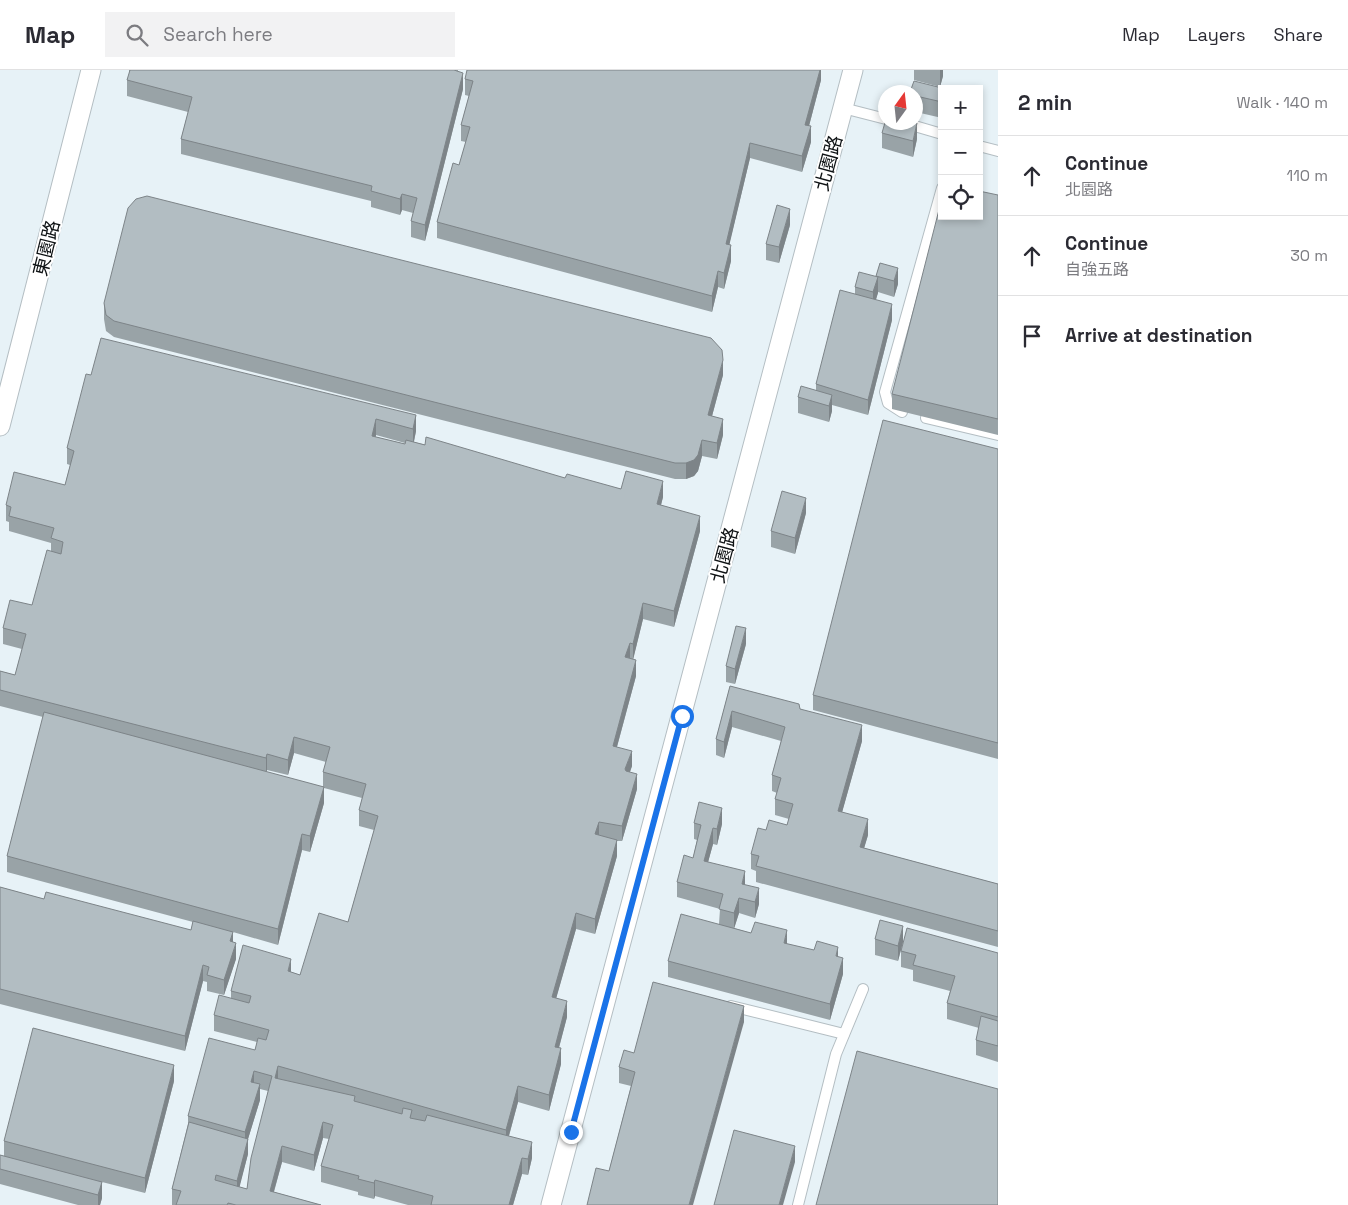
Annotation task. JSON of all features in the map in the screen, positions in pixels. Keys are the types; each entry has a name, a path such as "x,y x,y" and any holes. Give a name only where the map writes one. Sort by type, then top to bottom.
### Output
{"street":[{"name":"東園路","path":"0,426 91,70"},
{"name":"北園路","path":"551,1205 853,70"}],"lane":[{"path":"843,108 878,116"},
{"path":"923,128 938,133"},
{"path":"983,147 998,151"},
{"path":"938,202 886,387 886,398 893,408 899,411 998,435"},
{"path":"798,1205 836,1054 863,989"},
{"path":"724,1004 844,1034"}],"building":[{"path":"130,70 454,70 463,73 425,225 411,221 417,198 402,194 400,199 371,191 372,186 181,139 192,97 127,80"},
{"path":"467,70 820,70 805,125 811,126 802,156 750,143 726,244 731,245 724,273 718,271 712,296 437,222 453,163 459,165 470,127 461,125 473,81 465,79"},
{"path":"914,81 938,87 938,101 923,98 923,85 913,85"},
{"path":"883,130 915,130 913,141 882,133"},
{"path":"983,192 998,195 998,419 892,394 938,214 938,220 983,220"},
{"path":"147,196 711,338 722,350 723,360 708,415 723,419 717,443 702,440 698,455 694,460 686,463 675,463 114,321 106,315 104,303 128,208 136,199"},
{"path":"777,205 790,209 779,247 766,244"},
{"path":"880,263 898,268 894,281 876,276"},
{"path":"859,272 878,277 873,292 855,287"},
{"path":"840,290 892,304 868,400 816,384"},
{"path":"101,338 416,415 413,429 376,419 372,436 405,444 406,440 425,445 426,437 565,478 567,474 621,489 626,471 663,481 657,504 700,516 674,611 643,603 633,644 630,643 625,657 636,660 613,746 632,751 625,769 637,774 622,826 599,822 595,834 617,840 595,919 576,913 552,997 567,1001 555,1047 561,1048 549,1095 518,1086 506,1130 278,1066 275,1078 355,1096 354,1101 402,1114 403,1108 412,1110 410,1118 425,1121 427,1115 532,1142 528,1159 522,1158 509,1205 431,1205 433,1196 375,1180 374,1183 358,1179 359,1176 321,1166 333,1125 323,1122 314,1155 282,1146 270,1191 321,1205 236,1205 228,1203 227,1205 176,1205 181,1191 172,1189 189,1122 248,1139 237,1181 216,1175 215,1180 247,1189 251,1158 272,1076 254,1071 251,1082 260,1084 245,1132 188,1116 209,1038 255,1050 258,1038 266,1040 269,1030 214,1015 219,995 249,1003 251,996 231,991 243,945 291,959 288,971 300,975 319,913 348,922 378,816 359,810 366,784 323,772 330,747 294,737 288,760 267,754 266,758 0,690 0,671 15,675 26,634 3,628 10,600 32,605 47,550 61,554 63,542 51,538 54,528 9,516 11,507 6,505 14,472 65,485 74,451 67,448 86,374 91,375"},
{"path":"801,386 832,395 829,406 798,397"},
{"path":"883,420 998,449 998,743 813,695"},
{"path":"782,491 806,498 795,538 771,531"},
{"path":"736,626 746,628 735,669 726,666"},
{"path":"730,686 799,704 800,709 862,725 838,811 868,819 860,847 998,884 998,931 756,866 759,856 751,854 758,828 766,830 769,820 787,825 793,804 775,799 781,778 772,775 785,727 732,711 724,742 716,739"},
{"path":"44,712 324,787 310,836 302,834 278,929 7,856"},
{"path":"699,802 722,808 717,829 713,828 704,861 745,871 742,884 759,888 755,902 739,898 734,913 719,909 723,894 677,882 684,855 693,858 701,825 694,823"},
{"path":"0,887 44,899 46,892 191,930 193,921 233,932 230,941 236,943 224,980 207,975 209,967 203,965 185,1036 0,989"},
{"path":"681,914 751,933 755,922 787,930 784,943 814,950 817,941 838,947 836,956 843,958 830,1004 668,961"},
{"path":"880,920 903,926 898,946 875,939"},
{"path":"907,928 998,953 998,1017 947,1003 955,976 913,965 916,955 901,951"},
{"path":"653,982 744,1006 689,1205 587,1205 596,1168 609,1171 635,1072 619,1067 624,1050 634,1053"},
{"path":"981,1016 998,1021 998,1046 976,1040"},
{"path":"33,1028 174,1065 145,1178 4,1141"},
{"path":"857,1051 998,1089 998,1205 816,1205"},
{"path":"734,1130 795,1146 779,1205 714,1205"},
{"path":"0,1155 102,1182 98,1195 0,1169"}],"route":[{"path":"571,1132 682,716"}]}
